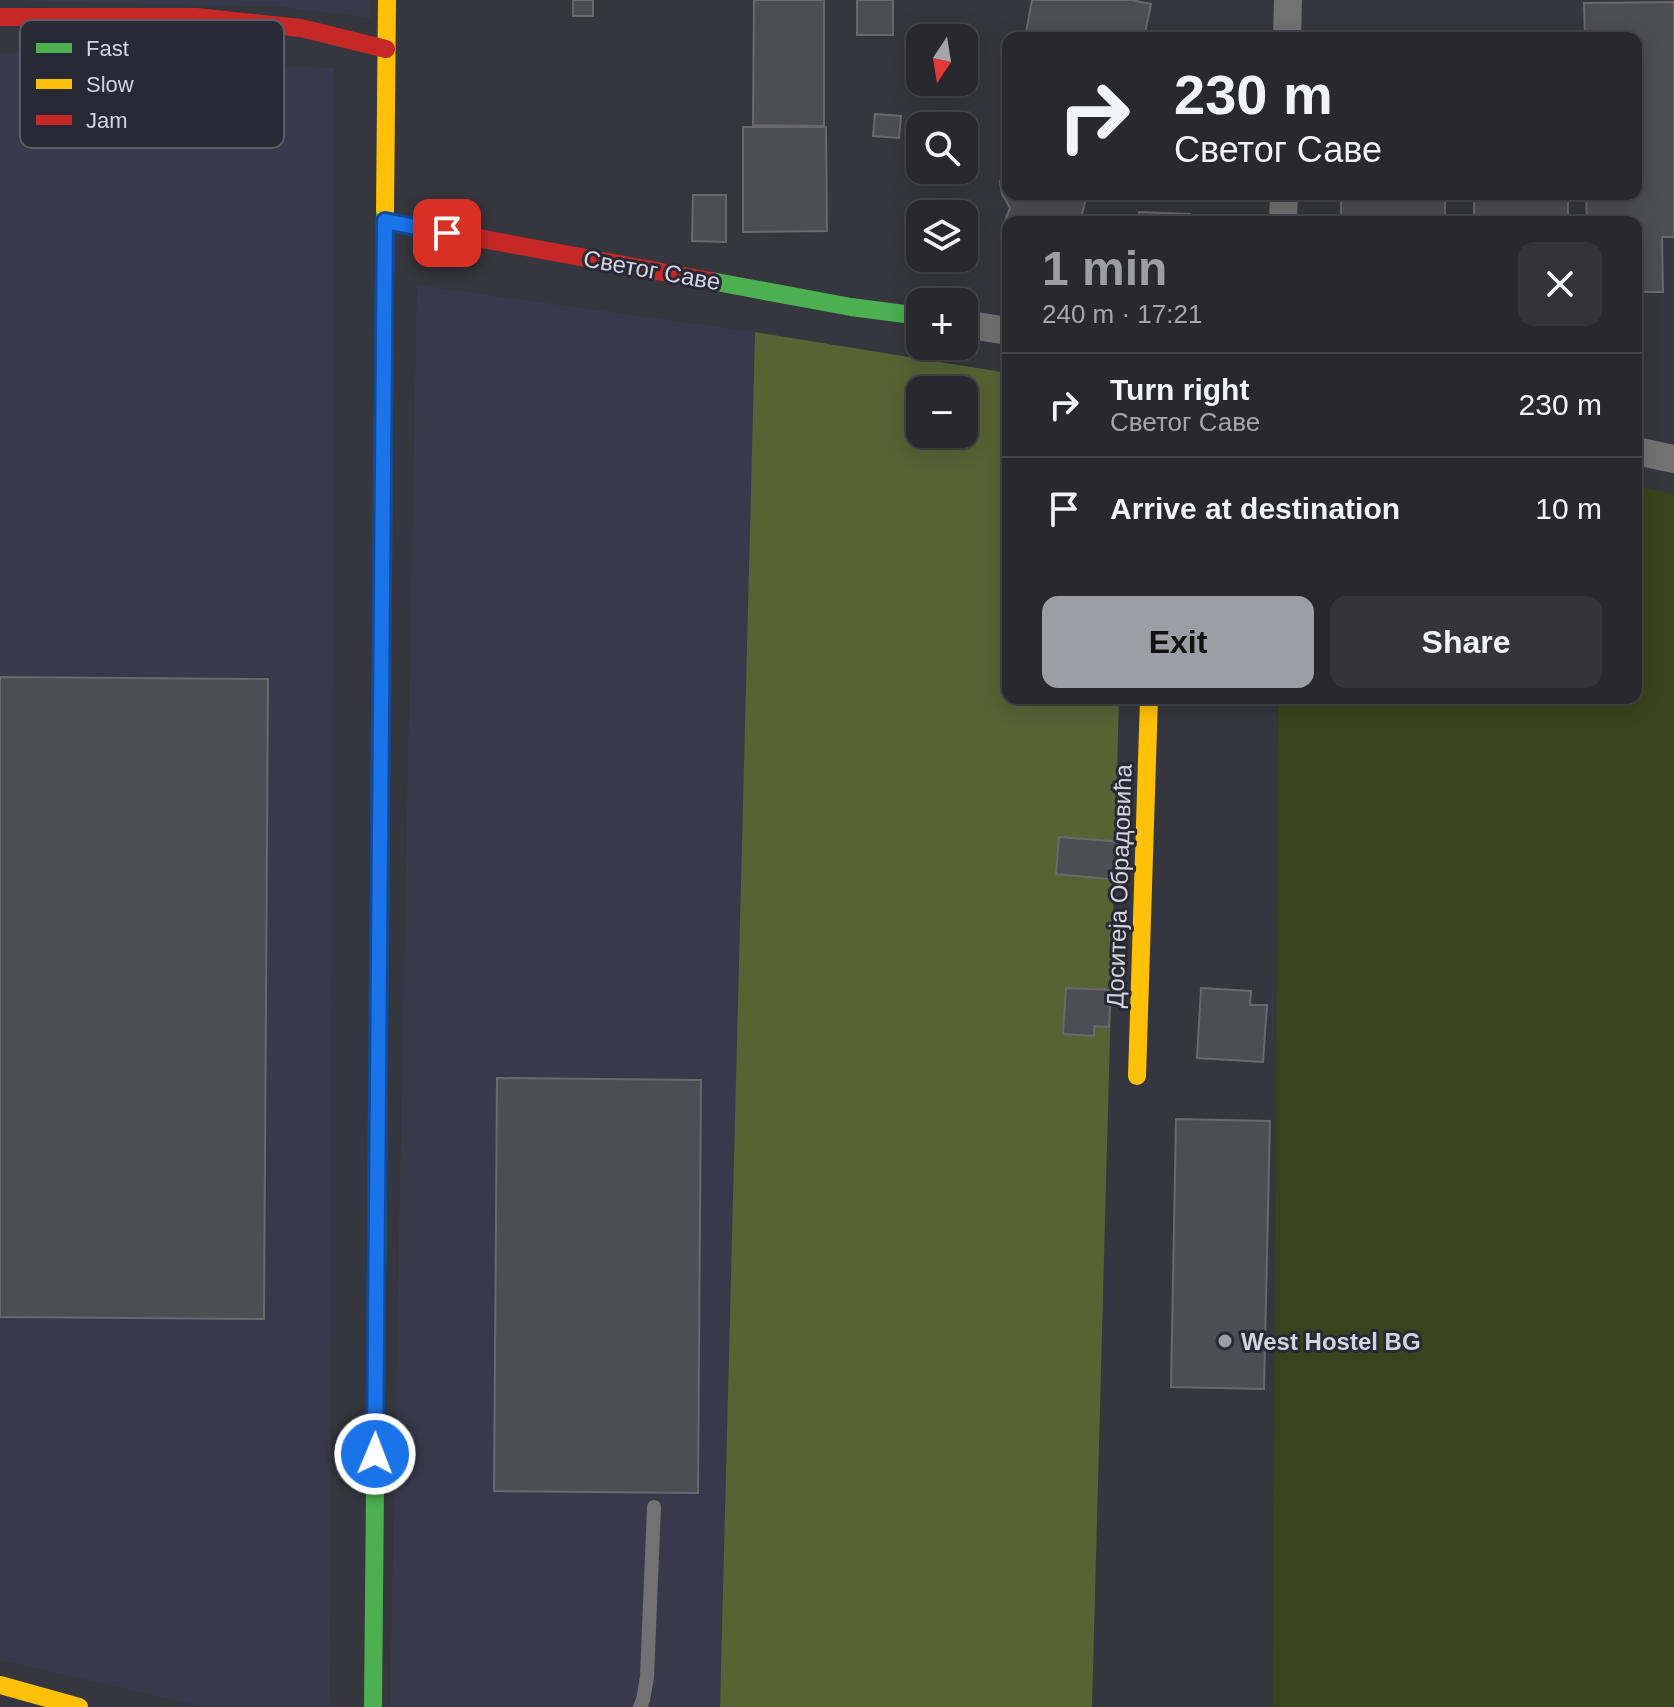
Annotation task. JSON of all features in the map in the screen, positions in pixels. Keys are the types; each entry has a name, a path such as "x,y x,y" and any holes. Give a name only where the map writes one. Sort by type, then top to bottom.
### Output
{"street":[{"path":"373,1707 387,0"},
{"path":"1287,32 1288,0"},
{"path":"0,17 196,17 225,20"},
{"path":"284,26 386,49"},
{"name":"Светог Саве","path":"385,221 851,307 906,314"},
{"path":"978,326 1002,330"},
{"path":"1642,452 1674,459"},
{"name":"Доситеја Обрадовића","path":"1137,1076 1149,704"},
{"path":"0,1685 79,1707"}],"lane":[{"path":"640,1707 647,1677 654,1507"}],"shaded area":[{"path":"0,0 371,0 371,18 281,7"},
{"path":"0,53 20,54 20,148 284,148 284,66 334,68 330,1707 204,1707 0,1660"},
{"path":"417,285 755,332 720,1707 390,1707"}],"green space":[{"path":"755,332 906,356 906,360 928,360 1002,372 1002,704 1119,704 1092,1707 720,1707"},
{"path":"1642,487 1674,494 1674,1707 1273,1707 1278,704 1642,704"}],"building":[{"path":"573,0 593,0 593,16 573,16"},
{"path":"754,0 824,0 824,126 753,125"},
{"path":"857,0 893,0 893,35 857,35"},
{"path":"1032,0 1131,0 1151,4 1145,32 1026,32"},
{"path":"1674,2 1674,237 1662,237 1663,292 1642,292 1642,216 1587,216 1586,200 1642,200 1642,32 1585,32 1584,3"},
{"path":"875,114 901,116 899,138 873,136"},
{"path":"743,127 826,127 827,231 743,232"},
{"path":"693,195 726,195 726,242 692,241"},
{"path":"1005,200 1086,200 1082,216 1007,216 1010,208"},
{"path":"1341,200 1445,200 1445,216 1341,216"},
{"path":"1474,200 1568,200 1568,216 1474,216"},
{"path":"1139,212 1190,214 1190,216 1139,216"},
{"path":"0,677 268,679 264,1319 0,1317"},
{"path":"1059,837 1123,842 1120,880 1056,874"},
{"path":"1066,988 1111,990 1109,1027 1094,1026 1094,1036 1063,1034"},
{"path":"1201,988 1251,991 1250,1005 1267,1005 1263,1062 1197,1058"},
{"path":"497,1078 701,1080 698,1493 494,1491"},
{"path":"1176,1119 1270,1121 1264,1389 1171,1387"}],"traffic: fast":[{"path":"381,715 385,210"},
{"path":"711,281 906,314"},
{"path":"373,1707 377,1270"}],"traffic: slow":[{"path":"385,210 387,0"},
{"path":"1137,1076 1149,704"},
{"path":"377,1270 381,715"},
{"path":"0,1685 79,1707"}],"traffic: jam":[{"path":"0,17 196,17 225,20"},
{"path":"284,26 386,49"},
{"path":"385,221 711,281"}],"place":[{"name":"West Hostel BG","path":"1225,1341"}],"route":[{"path":"375,1454 385,221 447,233"}]}
